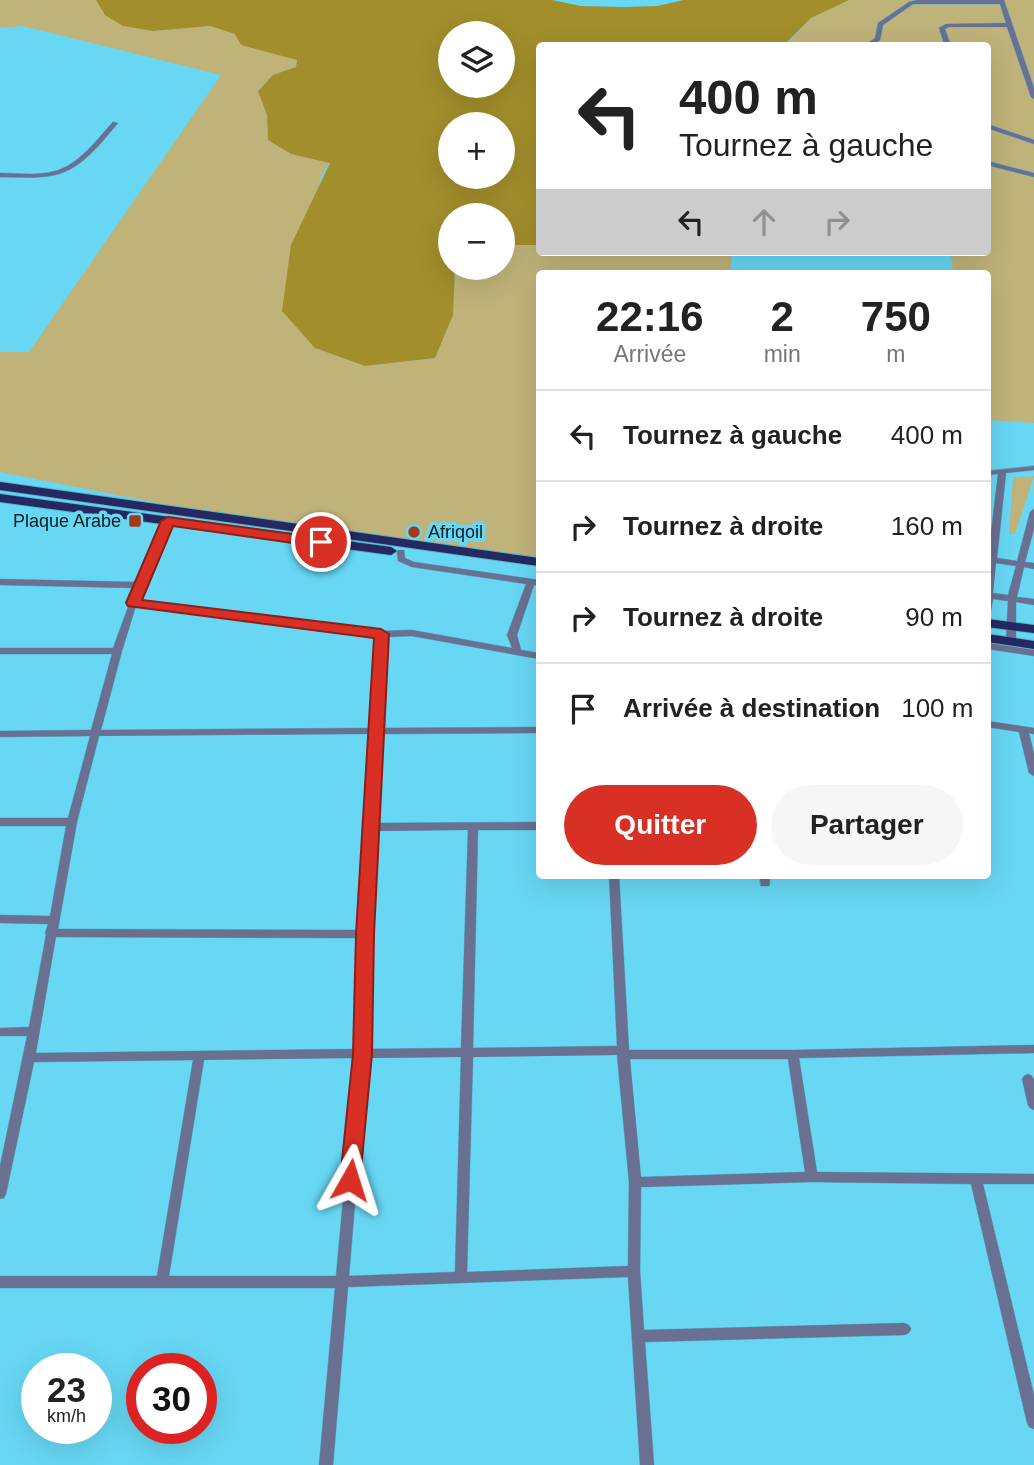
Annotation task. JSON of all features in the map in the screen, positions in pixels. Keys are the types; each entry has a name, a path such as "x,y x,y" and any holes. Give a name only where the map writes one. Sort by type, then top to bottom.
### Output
{"main road":[{"path":"0,486 536,562"},
{"path":"0,498 401,552 536,579"},
{"path":"991,624 1034,629"},
{"path":"991,638 1034,645"}],"street":[{"path":"874,42 878,39 880,24 911,3 1001,1 1034,97"},
{"path":"947,42 942,28 948,25 1008,25"},
{"path":"0,174 50,176 68,171 115,123"},
{"path":"991,127 1034,142"},
{"path":"991,164 1034,175"},
{"path":"991,472 1034,468"},
{"path":"991,553 1003,471"},
{"path":"1011,641 1012,598 1034,512"},
{"path":"0,1194 29,1058 52,919 72,822 117,651 140,585 168,521"},
{"path":"991,560 1034,566"},
{"path":"517,651 512,635 536,579"},
{"path":"0,582 140,585"},
{"path":"991,595 1034,602"},
{"path":"133,603 381,634 412,633 536,655"},
{"path":"326,1465 362,1054 365,934 381,634"},
{"path":"991,647 1034,653"},
{"path":"0,651 117,651"},
{"path":"991,725 1034,731"},
{"path":"1023,729 1034,773"},
{"path":"0,734 536,730"},
{"path":"0,822 72,822"},
{"path":"372,827 536,826"},
{"path":"461,1276 473,827"},
{"path":"614,879 623,1052 635,1181 634,1272 646,1465"},
{"path":"0,919 52,919"},
{"path":"50,933 365,934"},
{"path":"0,1032 33,1031"},
{"path":"29,1058 467,1052 793,1054 1034,1049"},
{"path":"793,1054 812,1177"},
{"path":"163,1283 199,1056"},
{"path":"1028,1079 1034,1105"},
{"path":"635,1181 812,1177 1034,1180"},
{"path":"976,1180 1034,1423"},
{"path":"0,1282 340,1282 634,1272"},
{"path":"640,1336 904,1329"}],"shaded area":[{"path":"0,0 96,0 153,31 210,26 297,60 296,67 273,75 258,90 267,115 268,140 291,154 330,162 317,191 315,348 365,366 435,358 453,315 454,280 515,280 515,245 536,245 536,256 732,256 730,270 536,270 536,562 223,516 0,472 0,352 29,352 221,75 23,26 0,28"},
{"path":"96,0 552,0 581,6 623,7 657,6 684,0 849,0 811,18 787,42 536,42 536,245 515,245 515,203 438,203 438,280 454,280 453,315 435,358 365,366 315,348 282,311 291,245 330,163 291,154 268,140 267,115 258,91 273,75 296,67 297,60 241,45 235,34 210,26 153,31 123,26 105,15"},
{"path":"849,0 1034,0 1034,423 991,420 991,270 953,270 951,256 991,256 991,42 788,42 811,18"},
{"path":"1034,476 1015,534 1009,534 1013,478"}],"place":[{"name":"Plaque Arabe","path":"135,521"},
{"name":"Afriqoil","path":"414,532"}],"route":[{"path":"321,542 168,521 133,603 381,634 365,934 362,1054 350,1180"}]}
